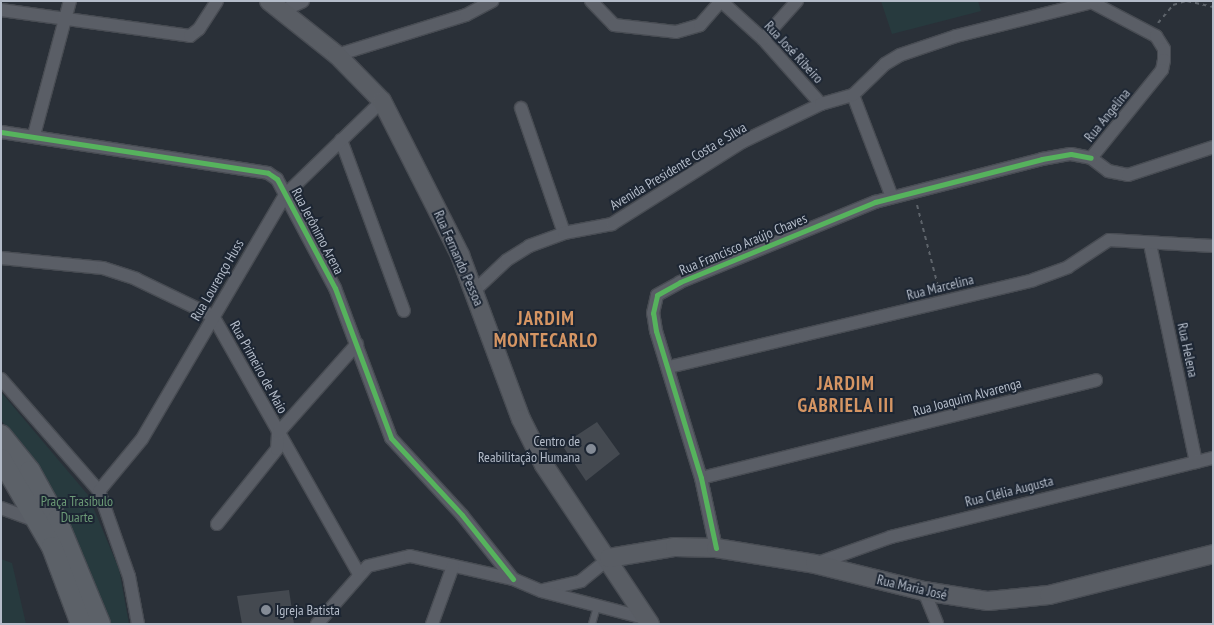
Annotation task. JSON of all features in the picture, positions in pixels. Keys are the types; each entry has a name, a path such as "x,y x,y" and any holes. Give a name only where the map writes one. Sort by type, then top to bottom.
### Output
{"main road":[{"name":"Rua Fernando Pessoa","path":"276,6 337,54 382,101 409,148 474,291 521,419 544,464 609,558 647,621"},
{"path":"1,435 30,471 81,624"},
{"path":"1,459 48,521 100,624"},
{"name":"Rua Maria José","path":"609,558 675,547 716,548 815,564 924,591 988,601 1015,600 1213,554"}],"street":[{"path":"34,135 70,1"},
{"path":"1,10 65,17 190,36 199,29 217,1"},
{"path":"276,6 303,1"},
{"path":"337,54 466,15 492,1"},
{"path":"591,1 614,25 676,32 700,25 721,1"},
{"name":"Rua José Ribeiro","path":"721,1 763,39 821,104"},
{"path":"763,39 798,1"},
{"path":"1095,3 1151,33"},
{"name":"Avenida Presidente Costa e Silva","path":"474,291 517,253 564,233 612,224 742,142 821,104 853,95 885,64 900,56 956,36 1079,4 1095,3"},
{"name":"Rua Angelina","path":"1151,33 1164,49 1162,70 1091,158 1108,171 1128,175 1213,147"},
{"path":"853,95 892,196"},
{"name":"Rua Lourenço Huss","path":"99,490 142,439 284,194 382,101"},
{"path":"520,108 564,233"},
{"name":"Rua Jerônimo Arena","path":"1,132 34,135 268,174 276,179 335,288 391,438 462,515 513,579"},
{"path":"341,140 404,311"},
{"name":"Rua Francisco Araújo Chaves","path":"716,548 701,478 669,367 656,331 653,313 657,295 819,223 892,196 1060,155 1091,158"},
{"name":"Rua Marcelina","path":"669,367 1053,274 1110,240 1150,244 1213,246"},
{"name":"Rua Helena","path":"1150,244 1196,462"},
{"name":"Rua Primeiro de Maio","path":"1,258 102,268 213,316 359,574"},
{"path":"217,524 277,449 278,433 357,344"},
{"path":"1,379 99,490 129,576 138,624"},
{"name":"Rua Joaquim Alvarenga","path":"701,478 1096,380"},
{"name":"Rua Clélia Augusta","path":"815,564 900,534 1213,458"},
{"path":"1,508 48,521"},
{"path":"317,624 368,566 396,557 424,558 513,579 541,591 647,621"},
{"path":"541,591 581,581 609,558"},
{"path":"432,624 453,566"},
{"path":"924,591 936,624"}],"lane":[{"path":"592,624 597,606"}],"path":[{"path":"1151,33 1173,5 1187,1 1213,7"},
{"path":"914,190 942,302"}],"green space":[{"path":"881,1 978,1 981,11 892,34"},
{"name":"Praça Trasíbulo Duarte","path":"1,392 88,495 119,569 129,624 107,624 50,486 1,420"},
{"path":"1,559 12,563 26,624 1,624"}],"building":[{"name":"Centro de Reabilitação Humana","path":"597,422 620,454 586,481 562,445"},
{"name":"Igreja Batista","path":"289,590 294,624 242,624 237,596"}],"cycle path":[{"path":"1,132 268,173 277,179 335,288 391,438 462,515 513,579"},
{"path":"716,548 701,478 656,331 653,313 657,295 680,282 875,202 1042,159 1071,154 1091,158"}],"place":[{"name":"Centro de Reabilitação Humana","path":"591,449"},
{"name":"Igreja Batista","path":"266,610"}],"district":[{"name":"JARDIM MONTECARLO","path":"546,330"},
{"name":"JARDIM GABRIELA III","path":"846,395"}]}
